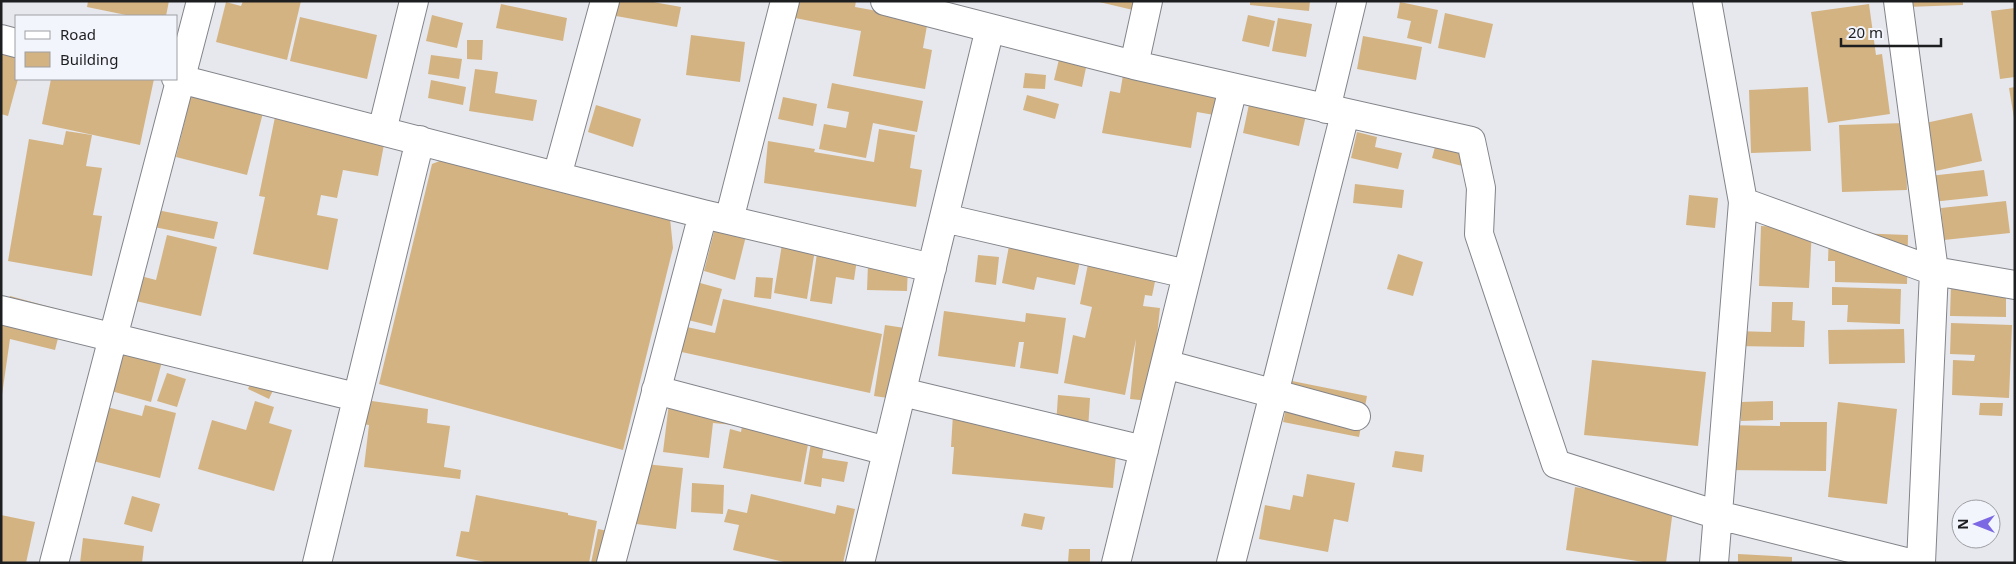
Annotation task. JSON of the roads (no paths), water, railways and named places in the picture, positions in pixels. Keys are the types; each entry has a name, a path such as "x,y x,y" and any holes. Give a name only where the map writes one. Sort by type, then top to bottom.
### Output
{"street":[{"path":"201,1 178,78 716,217 932,268"},
{"path":"382,131 414,1"},
{"path":"557,176 604,1"},
{"path":"611,563 656,390 716,217 785,1"},
{"path":"885,1 1134,65 1471,141 1481,188 1479,234 1556,464 1718,515 1910,563"},
{"path":"1134,65 1148,1"},
{"path":"1231,563 1274,394 1335,111 1352,1"},
{"path":"1707,1 1742,202 1714,563"},
{"path":"1898,1 1934,271 1921,563"},
{"path":"860,563 990,28"},
{"path":"1,39 15,43"},
{"path":"54,563 178,80"},
{"path":"1116,563 1233,88"},
{"path":"317,563 420,140"},
{"path":"1742,202 1934,271 2015,285"},
{"path":"944,218 1187,274"},
{"path":"1,310 356,397"},
{"path":"1164,364 1356,416"},
{"path":"656,390 888,451"},
{"path":"902,392 1144,450"}]}
